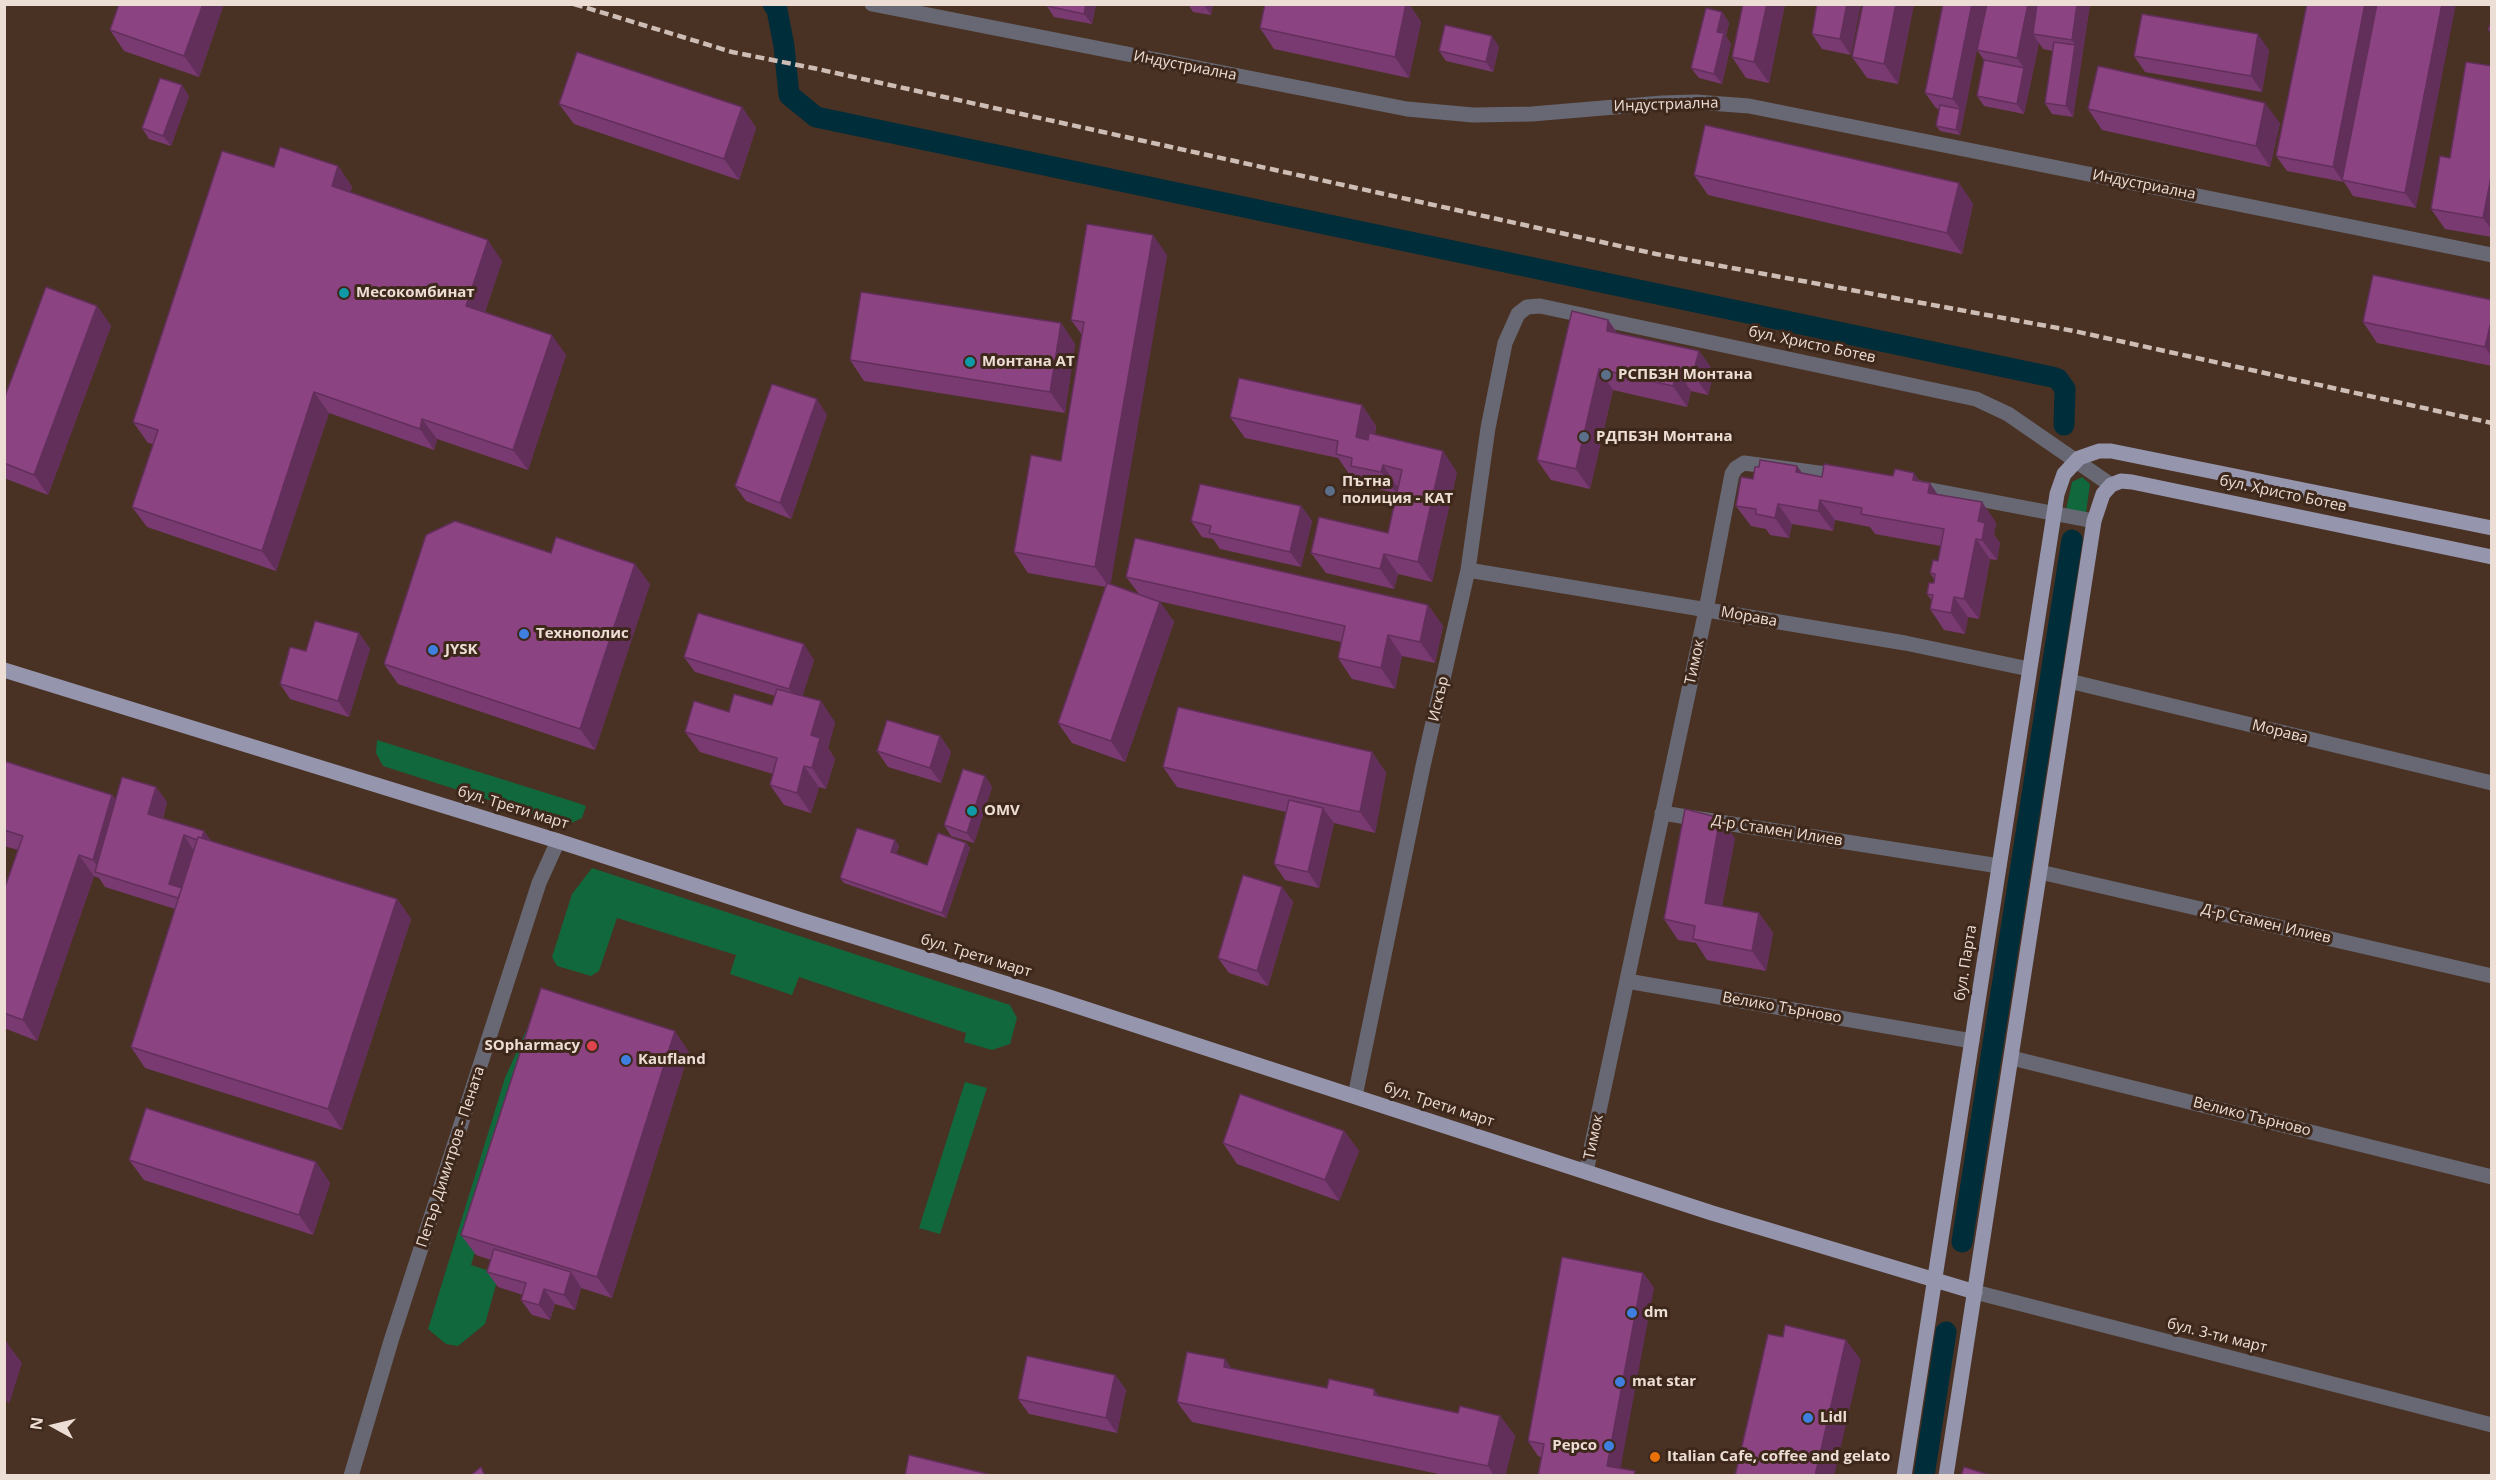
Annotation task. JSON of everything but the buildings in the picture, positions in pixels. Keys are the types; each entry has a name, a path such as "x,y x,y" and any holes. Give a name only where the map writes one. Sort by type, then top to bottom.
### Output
{"main road":[{"name":"бул. Христо Ботев","path":"2074,461 2091,453 2111,452 2492,528"},
{"name":"бул. Парта","path":"1904,1476 2054,514 2061,482 2074,461"},
{"name":"бул. Христо Ботев","path":"2110,485 2121,481 2132,482 2492,557"},
{"path":"1946,1476 2094,521 2103,494 2110,485"},
{"name":"бул. Трети март","path":"4,670 558,841 1586,1172 1935,1280"},
{"name":"бул. 3-ти март","path":"1935,1280 1975,1292"}],"street":[{"name":"Индустриална","path":"872,4 1407,109 1473,115 1532,114 1674,102 1749,106 2492,255"},
{"name":"бул. Христо Ботев","path":"1527,307 1540,306 1977,399 2008,414 2110,485"},
{"name":"Искър","path":"1355,1096 1423,766 1467,570 1488,428 1505,343 1518,314 1527,307"},
{"name":"Тимок","path":"1586,1172 1706,610 1732,474 1744,463 1752,463 1857,478"},
{"path":"1903,485 2094,521"},
{"name":"Морава","path":"1467,570 1905,643 2029,669"},
{"name":"Морава","path":"2069,681 2492,783"},
{"name":"Д-р Стамен Илиев","path":"1662,813 1999,866"},
{"name":"Петър Димитров - Пената","path":"351,1476 395,1330 539,883 558,841"},
{"name":"Д-р Стамен Илиев","path":"2040,872 2492,976"},
{"name":"Велико Търново","path":"1627,981 1972,1041"},
{"name":"Велико Търново","path":"2012,1058 2492,1177"},
{"name":"бул. 3-ти март","path":"1975,1292 2492,1425"}],"green space":[{"path":"2082,477 2090,484 2086,513 2066,510 2072,482"},
{"path":"377,740 586,806 582,818 567,825 383,766 376,753"},
{"path":"592,868 1010,1005 1017,1018 1010,1044 992,1050 964,1042 966,1033 799,977 792,995 730,974 736,955 617,918 599,971 591,976 557,966 552,957 572,894"},
{"path":"541,997 553,1001 471,1265 499,1274 485,1324 458,1346 446,1344 428,1329 505,1078"},
{"path":"965,1082 987,1088 940,1234 919,1228"}],"waterway":[{"path":"773,4 777,10 784,46 789,95 816,117 2052,377 2058,379 2065,389 2064,425"},
{"path":"1962,1242 2072,540"},
{"path":"1924,1476 1946,1332"}],"railway":[{"path":"574,4 732,52 1656,254 2074,331 2492,423"}],"place":[{"name":"Месокомбинат","path":"344,293"},
{"name":"Монтана АТ","path":"970,362"},
{"name":"РСПБЗН Монтана","path":"1606,375"},
{"name":"РДПБЗН Монтана","path":"1584,437"},
{"name":"Пътна полиция - КАТ","path":"1330,491"},
{"name":"Технополис","path":"524,634"},
{"name":"JYSK","path":"433,650"},
{"name":"OMV","path":"972,811"},
{"name":"SOpharmacy","path":"592,1046"},
{"name":"Kaufland","path":"626,1060"},
{"name":"dm","path":"1632,1313"},
{"name":"mat star","path":"1620,1382"},
{"name":"Lidl","path":"1808,1418"},
{"name":"Pepco","path":"1609,1446"},
{"name":"Italian Cafe, coffee and gelato","path":"1655,1457"}]}
